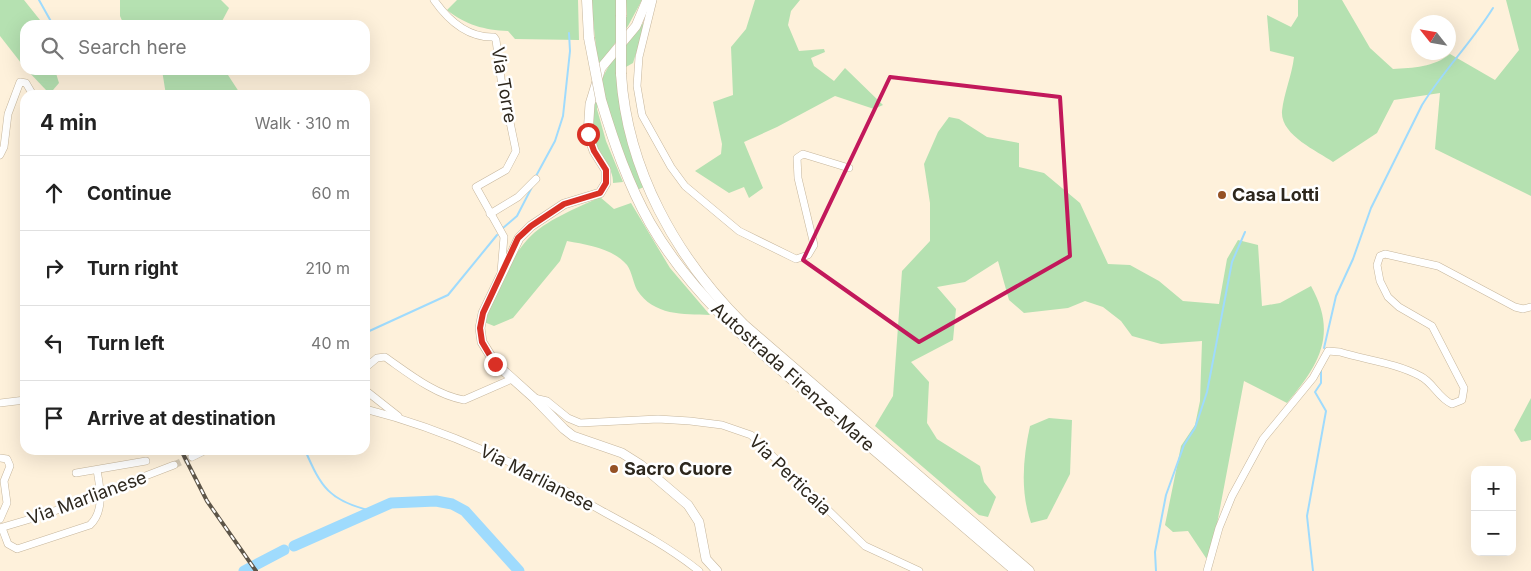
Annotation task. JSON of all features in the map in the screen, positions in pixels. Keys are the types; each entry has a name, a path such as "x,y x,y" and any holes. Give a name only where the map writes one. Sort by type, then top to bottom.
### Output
{"highway":[{"name":"Autostrada Firenze-Mare","path":"587,0 589,38 601,100 615,147 642,208 663,243 704,297 750,343 1016,571"},
{"name":"Autostrada Firenze-Mare","path":"621,0 621,74 628,130 644,177 682,250 709,288 744,325 1029,571"}],"main road":[{"path":"648,0 636,26 601,68 590,104 588,134 594,151 606,170 607,178 604,187 600,193 564,204 531,226 518,238 483,313 480,328 482,342 487,353 572,436 622,453 641,465 676,494 697,517 706,559 717,571"}],"street":[{"name":"Via Torre","path":"434,0 445,14 463,28 482,38 494,38 496,40 501,79 516,151 506,170 476,187 490,214"},
{"path":"653,0 639,57 637,86 642,115 671,167 685,186 739,231 796,259 808,255 814,245 798,178 797,158 803,154 848,168"},
{"path":"0,155 2,134 20,82 26,83 30,90"},
{"path":"501,274 504,237 490,214 518,197 536,179"},
{"path":"1207,571 1219,528 1232,496 1263,439 1313,378 1328,351 1340,352 1414,373 1428,381 1445,400 1452,404 1462,400 1464,388 1432,326 1392,301 1384,290 1378,273 1380,256 1385,254 1438,266 1515,307 1531,308"},
{"path":"370,363 376,358 385,357 394,366 446,394 464,400 512,379"},
{"path":"370,394 401,418"},
{"name":"Via Perticaia","path":"534,398 546,400 580,423 658,419 722,425 745,432 757,439 832,516 865,546 919,571"},
{"path":"0,403 20,401"},
{"name":"Via Marlianese","path":"370,410 401,418 445,434 562,488 652,539 699,571"},
{"path":"192,457 196,455"},
{"path":"0,458 7,459 10,463 4,481 7,503 0,519"},
{"path":"76,474 146,461"},
{"name":"Via Marlianese","path":"1,528 102,494 174,465"},
{"path":"1,528 8,544 17,549 88,526 95,519 102,494 97,470"}],"highlighted area":[{"path":"890,77 1060,97 1070,256 919,342 803,260"}],"green space":[{"path":"0,0 24,0 40,20 20,20 20,62 0,36"},
{"path":"120,0 221,0 229,8 223,20 122,20"},
{"path":"457,0 578,0 579,40 515,39 508,31 476,26 447,10"},
{"path":"591,0 617,0 618,17 627,17 626,0 642,0 628,26 598,66"},
{"path":"755,0 800,0 791,11 788,25 799,51 824,49 825,52 811,58 814,66 834,81 845,68 883,105 874,109 835,96 777,127 744,142 763,188 749,198 744,187 729,193 695,171 721,154 722,144 713,102 733,95 731,47 746,29"},
{"path":"1298,0 1342,0 1370,48 1393,69 1416,67 1440,60 1456,60 1456,57 1495,80 1519,50 1506,0 1531,0 1531,196 1435,149 1440,93 1394,100 1377,133 1333,162 1293,135 1283,120 1282,111 1294,57 1270,51 1267,15 1291,27 1298,16"},
{"path":"647,19 633,63 617,72 627,136 644,187 637,190 626,164 602,88 597,109 606,141 623,182 613,183 611,172 596,147 592,133 595,103 598,89 604,76 618,52"},
{"path":"32,75 57,75 59,83 53,90 46,90"},
{"path":"163,75 228,75 238,90 165,90"},
{"path":"949,117 959,119 987,137 1019,143 1019,167 1044,173 1080,203 1108,264 1130,265 1159,281 1183,301 1219,304 1227,259 1238,240 1258,245 1262,306 1280,303 1311,286 1319,303 1324,334 1316,362 1287,403 1244,381 1211,556 1206,558 1188,531 1173,532 1165,525 1181,446 1195,425 1200,401 1202,341 1161,344 1132,336 1121,321 1103,307 1085,301 1068,308 1024,313 1009,300 998,261 965,282 937,287 956,309 953,340 911,362 929,382 927,423 937,439 980,466 984,482 996,497 988,517 979,515 875,426 893,396 902,271 930,241 930,203 924,164 938,132"},
{"path":"600,197 614,209 631,203 670,268 710,315 680,314 652,305 637,290 629,268 621,259 599,248 567,241 560,261 513,318 494,326 484,322 508,269 527,240 552,220"},
{"path":"1531,398 1531,440 1521,442 1514,430"},
{"path":"1049,418 1072,420 1070,474 1047,519 1031,523 1024,487 1024,462 1030,426"}],"waterway":[{"path":"39,0 50,20"},
{"path":"1324,348 1336,296 1353,259 1371,208 1422,105 1493,8"},
{"path":"536,176 555,141 563,116 570,51 569,33"},
{"path":"503,228 517,216 532,187"},
{"path":"1156,571 1155,552 1166,495 1184,445 1195,428 1207,392 1232,262 1245,232"},
{"path":"370,331 448,295 497,235"},
{"path":"1313,571 1307,516 1326,411 1315,392 1321,383 1321,369"},
{"path":"307,455 316,474 328,491 346,502 372,511"},
{"path":"294,546 391,503 436,501 452,504 465,511 519,571"},
{"path":"244,571 284,550"}],"tunnel":[{"path":"174,465 192,457"}],"railway":[{"path":"184,455 207,501 256,571"}],"place":[{"name":"Casa Lotti","path":"1222,195"},
{"name":"Sacro Cuore","path":"614,469"}],"route":[{"path":"495,364 482,342 480,328 483,313 518,238 531,226 564,204 600,193 606,183 606,170 590,143 588,134"}]}
